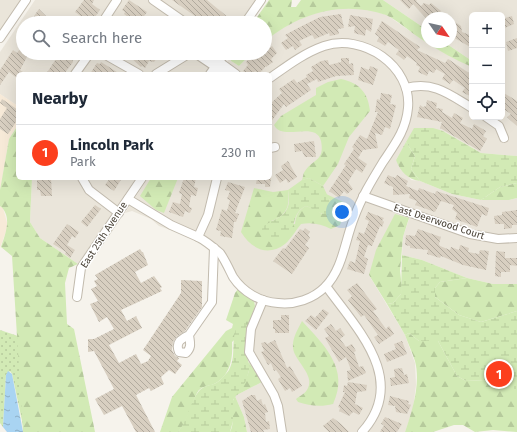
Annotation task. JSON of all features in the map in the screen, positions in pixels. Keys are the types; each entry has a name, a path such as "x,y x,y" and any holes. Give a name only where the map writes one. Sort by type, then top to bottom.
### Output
{"street":[{"path":"0,38 26,0"},
{"path":"107,16 117,0"},
{"path":"153,0 176,16"},
{"path":"250,16 261,0"},
{"path":"128,199 172,225 198,237 214,248 220,254 241,288 263,300 278,304 291,303 306,299 326,286 339,265 347,236 363,196 402,133 408,106 406,88 394,67 382,56 369,48 348,44 325,46 305,54 272,77"},
{"path":"76,72 85,60"},
{"path":"114,60 135,72"},
{"path":"159,72 179,60"},
{"path":"204,60 215,68 229,72"},
{"path":"406,88 417,85 436,88 469,106"},
{"path":"490,120 499,126 504,138"},
{"path":"83,180 89,190 119,213"},
{"name":"East 25th Avenue","path":"77,297 80,268 141,180"},
{"path":"198,237 208,215 217,180"},
{"name":"East Deerwood Court","path":"363,196 470,234 498,240 517,238"},
{"path":"189,335 212,302 214,248"},
{"path":"326,286 370,347 379,371 381,387 379,400 374,413 362,432"},
{"path":"263,300 251,329 249,352 274,395 278,406 282,432"}],"shaded area":[{"path":"0,0 21,0 0,31"},
{"path":"35,0 257,0 246,16 24,16"},
{"path":"383,0 517,0 517,156 481,153 443,131 415,128 396,160 411,180 420,181 452,194 481,200 509,200 517,198 517,284 493,284 467,278 422,260 402,255 403,237 409,219 369,275 405,335 415,363 416,385 413,409 405,432 247,432 244,417 235,396 262,382 249,362 245,350 245,341 255,304 254,301 245,295 208,246 191,237 159,226 151,219 132,211 125,213 147,180 272,180 272,72 220,72 229,60 239,66 245,60 272,60 272,35 285,25 309,13 341,6 367,9 387,15 421,39 421,48 437,48 469,65 469,120 505,120 505,12 469,12 469,59 453,48 457,48 457,12 421,12 421,26"},
{"path":"16,28 16,60 216,60 208,72 16,72 16,105 0,94 0,52"},
{"path":"0,94 16,105 16,128 9,139 0,190"},
{"path":"32,180 135,180 78,264 40,238 30,222"},
{"path":"0,206 3,208 8,226 0,248"}],"green space":[{"path":"269,0 292,0 291,7 296,7 301,0 383,0 421,26 421,39 386,15 370,11 338,9 322,12 292,23 272,36 272,16 258,16"},
{"path":"436,48 453,48 469,59 469,66"},
{"path":"231,60 245,60 239,66"},
{"path":"341,79 353,83 362,89 369,104 370,111 349,137 338,164 323,186 309,178 302,180 304,172 320,156 322,148 318,135 313,132 306,131 284,132 278,130 274,125 281,116 316,95 316,88 328,82"},
{"path":"16,128 16,180 32,180 30,222 40,238 78,264 69,268 65,283 67,324 74,329 95,432 23,432 12,256 1,247 6,231 7,220 4,210 0,206 0,190 9,139"},
{"path":"414,128 433,128 443,131 481,153 517,156 517,183 500,187 481,200 452,194 420,181 411,169 415,156 406,142"},
{"path":"406,142 415,156 411,169 420,181 408,177 400,168 396,160"},
{"path":"309,178 323,186 332,205 330,214 321,213 306,206 297,214 291,231 287,236 281,240 271,243 264,236 262,231 263,227 278,218 287,209 289,202 288,190 302,180"},
{"path":"150,180 177,180 164,213 156,210 140,196"},
{"path":"517,183 517,198 509,200 481,200 500,187"},
{"path":"254,188 273,192 288,190 288,206 286,210 281,216 271,221 295,224 296,218 301,209 306,206 322,214 330,200 324,193 343,202 345,210 340,225 331,229 316,224 301,224 285,244 279,248 266,250 255,247 241,232"},
{"path":"395,214 409,218 403,237 400,271 402,287 401,294 393,303 387,304 369,275 376,250"},
{"path":"402,255 422,260 467,278 440,282 435,288 435,297 459,315 481,322 517,311 517,389 504,389 485,380 466,381 457,376 438,341 419,341 409,333 405,335 387,304 393,303 401,294"},
{"path":"467,278 493,284 517,284 517,311 481,322 459,315 435,297 435,288 440,282"},
{"path":"238,289 254,301 255,306 248,327 232,342 232,353 228,370 216,383 203,387 199,390 187,418 178,432 160,432 172,397 226,331 232,328 233,324 226,320 235,293"},
{"path":"241,319 248,327 245,350 250,367 246,381 233,400 233,421 230,432 178,432 193,400 199,391 218,382 229,370 233,358 235,333"},
{"path":"302,321 319,339 332,358 338,380 337,391 333,404 324,406 311,405 298,402 296,399 306,391 309,383 307,373 294,353 293,348 294,337"},
{"path":"0,330 18,336 24,430 12,374 10,371 6,375 3,427 0,423"},
{"path":"409,333 419,341 438,341 457,376 466,381 485,380 504,389 517,389 517,432 493,430 475,432 463,425 454,425 433,432 405,432 415,397 417,379 415,361 405,335"},
{"path":"249,362 262,382 235,396 244,417 247,432 230,432 232,428 232,406 234,398 236,393 248,373"}],"water":[{"path":"8,371 12,374 23,432 7,432 3,427 6,375"}],"building":[{"path":"84,0 94,0 92,4 100,10 96,16 80,16 75,12"},
{"path":"129,0 147,12 144,16 127,16 122,10"},
{"path":"172,0 207,0 226,16 195,16"},
{"path":"400,0 417,0 416,1 421,6 424,3 429,5 431,3 441,11 421,13 413,4 409,9"},
{"path":"39,9 46,16 34,16"},
{"path":"341,14 344,28 338,29 339,34 330,36 329,33 315,39 312,35 299,41 302,45 295,50 293,46 286,50 281,43 288,38 285,35 320,17"},
{"path":"350,15 373,19 371,32 366,29 365,36 354,33 355,26 348,27"},
{"path":"512,16 514,24 505,28 505,18"},
{"path":"382,21 420,47 417,50 445,63 448,59 469,73 469,96 462,92 465,88 453,80 450,84 442,79 445,74 436,69 434,73 429,71 427,76 418,72 420,67 416,65 417,63 407,56 404,60 396,54 399,50 388,42 385,46 377,41 379,37 375,34"},
{"path":"457,23 461,26 462,32 469,35 469,46 457,39"},
{"path":"517,38 517,48 508,51 506,42"},
{"path":"272,46 277,53 272,58"},
{"path":"13,50 16,52 16,60 25,60 20,70 23,72 16,72 16,77 9,72 0,85 0,70"},
{"path":"341,58 349,58 349,64 353,63 354,75 336,76 318,82 317,79 307,84 311,90 286,107 284,104 272,120 272,102 282,93 279,89 294,79 297,83 307,77 306,75 313,71 311,67 321,61 328,60 329,65 341,62"},
{"path":"55,60 72,60 73,62 66,72 47,72"},
{"path":"133,60 155,60 154,62 149,61 145,68 142,66 141,67"},
{"path":"248,60 272,60 273,62 266,66 261,72 244,72 243,71 248,65 246,62"},
{"path":"101,62 117,72 91,72 97,63 100,64"},
{"path":"370,66 378,69 373,85 358,80 361,67 369,70"},
{"path":"381,93 392,95 390,104 396,105 390,129 385,127 382,135 375,133 378,148 363,150 358,158 367,164 362,173 356,169 348,182 353,189 347,194 344,191 339,198 329,191 346,165 344,164 354,149 352,147 360,135 367,139 378,112 375,112 377,99 380,100"},
{"path":"505,94 517,101 517,126 507,117 511,114 505,110"},
{"path":"2,99 16,109 16,122 8,134 0,129 0,119 7,108 0,103"},
{"path":"427,100 437,103 436,108 443,109 442,112 452,118 454,113 463,118 460,123 472,129 474,124 486,131 483,136 487,139 480,151 440,128 442,122 417,117 420,105 423,107 426,106"},
{"path":"314,141 316,157 305,157 302,151 295,152 294,144"},
{"path":"288,161 297,177 288,183 286,179 280,183 275,175 283,170 281,166"},
{"path":"388,175 395,178 397,175 408,181 406,186 418,191 419,188 435,194 436,191 489,208 487,216 482,214 477,227 455,219 457,213 452,209 454,205 441,201 435,212 415,205 417,201 409,198 410,194 393,195 393,187 384,183"},
{"path":"37,180 51,180 52,196 41,196 40,190 37,190"},
{"path":"109,180 121,180 114,191 105,185"},
{"path":"183,180 196,180 194,187 198,188 196,196 191,195 189,207 192,208 190,213 185,211 183,217 169,212 173,202 180,204 182,194 179,193"},
{"path":"257,180 271,180 270,187 265,187 265,184 256,184"},
{"path":"228,182 245,187 235,213 239,214 236,222 234,222 232,238 220,236 221,231 216,230 222,209 227,211 230,200 227,199 230,191 225,190"},
{"path":"95,205 101,209 87,227 81,222"},
{"path":"517,210 517,225 512,225 512,228 504,229 504,224 495,224 494,216 502,215 502,212"},
{"path":"368,212 384,218 382,221 384,222 382,227 380,226 372,246 368,245 364,257 368,259 364,274 347,269 350,261 355,263 360,241 356,240 359,232 364,234 369,221 365,219"},
{"path":"67,224 79,232 75,238 72,236 67,245 75,250 70,258 65,254 66,252 53,244"},
{"path":"305,228 310,232 308,235 310,238 305,245 309,248 292,274 273,261 283,248 285,249 300,229 303,231"},
{"path":"418,229 441,237 439,244 440,246 450,250 451,247 459,250 460,245 469,248 468,252 479,254 480,250 489,251 486,270 463,265 441,256 440,258 427,254 428,250 410,248 410,246 405,245 406,235 415,236"},
{"path":"140,249 143,252 148,265 135,272 141,283 154,276 162,287 160,288 162,291 121,310 127,321 136,316 142,328 109,345 119,363 136,354 141,364 148,361 151,356 143,350 181,293 181,280 202,281 202,307 185,331 177,336 173,342 172,350 175,356 179,358 177,361 182,365 175,374 169,370 161,377 164,384 151,391 149,388 136,395 155,432 136,432 122,406 104,415 95,399 114,389 94,351 88,352 88,339 94,339 114,329 107,317 99,322 90,304 98,301 91,289 97,286 94,281 98,279 95,275"},
{"path":"496,251 505,252 505,258 517,258 517,266 510,265 510,272 501,272 501,277 495,276"},
{"path":"357,283 377,309 373,311 386,329 389,326 394,334 379,344 374,337 378,335 369,322 364,315 361,317 348,300 352,296 347,290"},
{"path":"323,309 329,313 316,330 305,321 311,315 315,318"},
{"path":"281,315 289,315 289,333 275,333 275,329 273,329 273,320 281,320"},
{"path":"331,324 336,331 340,328 345,335 340,339 346,347 352,344 356,351 354,352 359,367 363,366 366,373 348,381 347,371 351,370 346,357 339,362 325,338 329,336 324,329"},
{"path":"275,340 287,368 290,366 302,386 292,392 290,388 285,391 278,379 281,377 276,370 274,371 271,363 268,365 261,352 264,351 261,343 266,342 267,344"},
{"path":"402,341 407,354 387,362 384,354 396,349 394,344"},
{"path":"402,368 404,375 407,374 409,383 391,386 390,378 395,377 394,369"},
{"path":"348,382 367,385 366,391 357,392 355,404 363,408 359,415 353,412 349,416 339,411 340,408 338,407 345,392 343,392 344,385 347,386"},
{"path":"251,395 255,395 257,401 261,399 268,412 265,413 266,422 269,421 270,429 263,430 264,432 251,432 242,401"},
{"path":"390,396 409,401 408,404 411,405 407,414 396,412 395,406 388,405"},
{"path":"385,417 402,424 397,432 380,432 384,425 381,424"},
{"path":"333,418 349,432 329,432 323,426"}],"place":[{"name":"Lincoln Park","path":"499,374"}]}
